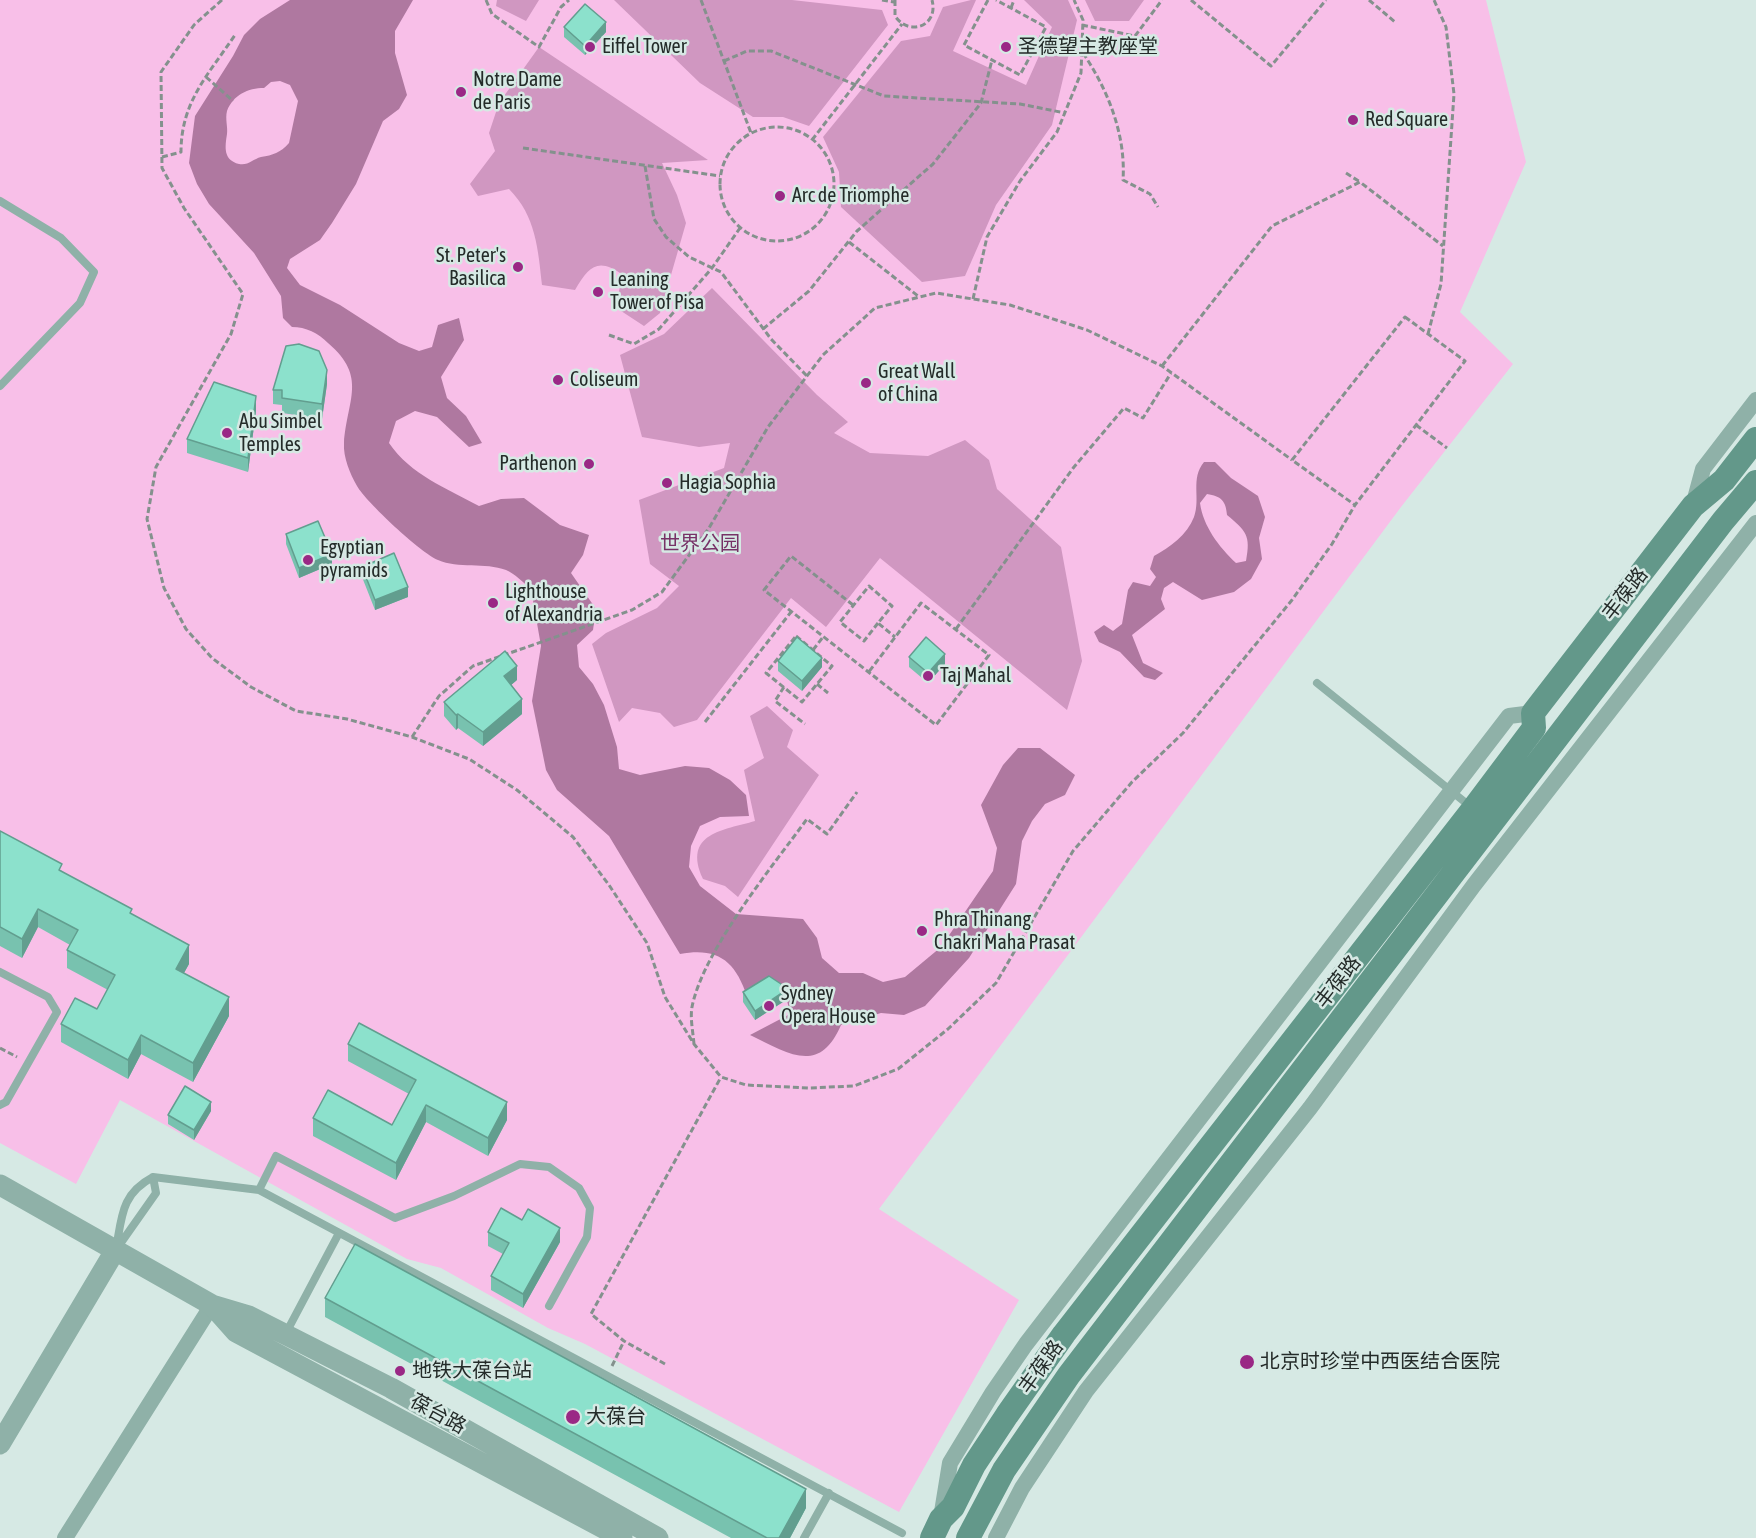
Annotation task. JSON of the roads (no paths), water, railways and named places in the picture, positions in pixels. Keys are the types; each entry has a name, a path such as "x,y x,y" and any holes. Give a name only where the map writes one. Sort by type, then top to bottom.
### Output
{"main road":[{"name":"丰葆路","path":"968,1538 1004,1470 1069,1375 1482,817 1534,728 1533,713 1693,506 1724,480 1756,439"},
{"name":"丰葆路","path":"936,1528 953,1507 974,1465 1001,1423 1064,1334 1756,482"}],"street":[{"path":"1693,506 1703,469 1756,400"},
{"path":"996,1538 1022,1488 1086,1391 1310,1108 1509,839 1756,523"},
{"path":"936,1528 950,1463 1019,1354 1509,716 1533,713"},
{"name":"葆台路","path":"0,1185 212,1305 249,1316 392,1388 658,1538"},
{"path":"0,1444 116,1249"},
{"path":"65,1538 212,1305"},
{"name":"葆台路","path":"212,1305 236,1332 622,1538"}],"lane":[{"path":"0,201 61,238 94,272 80,303 0,386"},
{"path":"1317,683 1509,839"},
{"path":"0,972 48,997 57,1012 6,1102 0,1105"},
{"path":"259,1190 276,1156 395,1218 454,1196 520,1164 549,1167 579,1188 590,1208 587,1237 549,1306"},
{"path":"116,1249 156,1193 153,1177"},
{"path":"116,1249 124,1205 138,1185 153,1177 259,1190 902,1533"},
{"path":"285,1334 339,1233"},
{"path":"804,1538 829,1493"}],"place":[{"name":"Eiffel Tower","path":"590,47"},
{"name":"圣德望主教座堂","path":"1006,47"},
{"name":"Notre Dame de Paris","path":"461,92"},
{"name":"Red Square","path":"1353,120"},
{"name":"Arc de Triomphe","path":"780,196"},
{"name":"St. Peter's Basilica","path":"518,267"},
{"name":"Leaning Tower of Pisa","path":"598,292"},
{"name":"Coliseum","path":"558,380"},
{"name":"Great Wall of China","path":"866,383"},
{"name":"Abu Simbel Temples","path":"227,433"},
{"name":"Parthenon","path":"589,464"},
{"name":"Hagia Sophia","path":"667,483"},
{"name":"Egyptian pyramids","path":"308,560"},
{"name":"Lighthouse of Alexandria","path":"493,603"},
{"name":"Taj Mahal","path":"928,676"},
{"name":"Phra Thinang Chakri Maha Prasat","path":"922,931"},
{"name":"Sydney Opera House","path":"769,1006"},
{"name":"北京时珍堂中西医结合医院","path":"1247,1362"},
{"name":"地铁大葆台站","path":"400,1371"},
{"name":"大葆台","path":"573,1417"}],"park label":[{"name":"世界公园","path":"700,544"}]}
